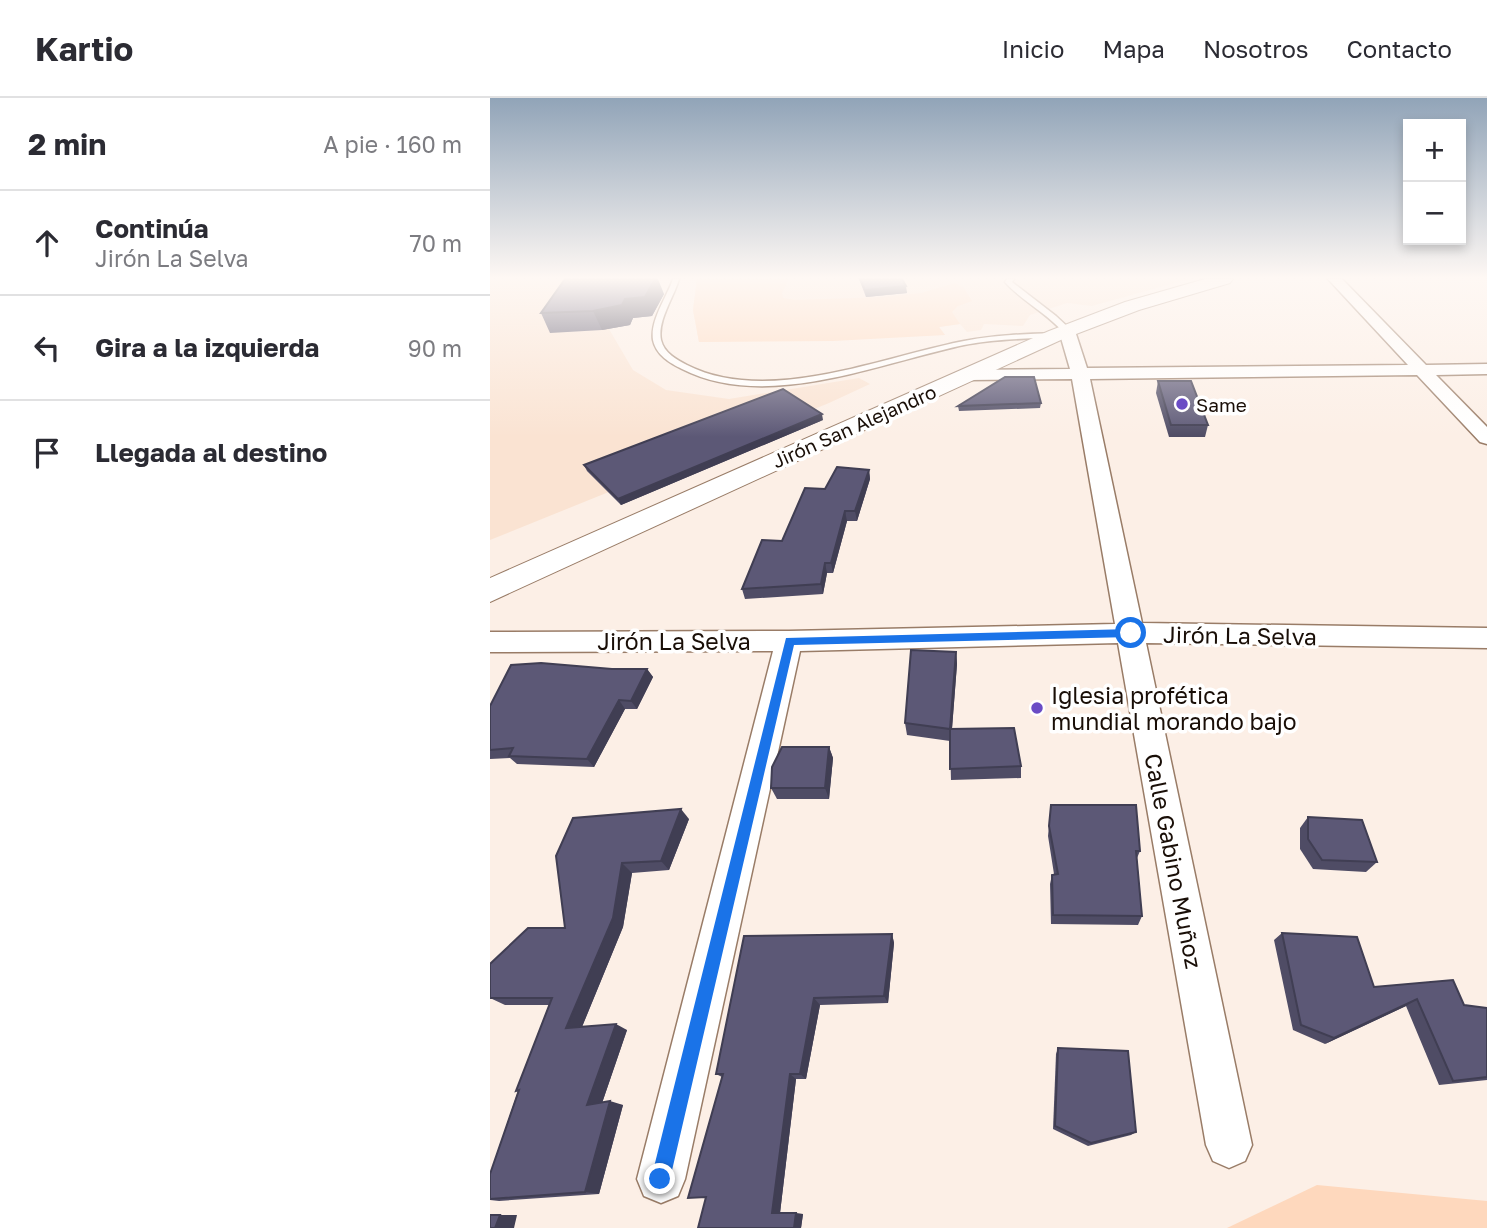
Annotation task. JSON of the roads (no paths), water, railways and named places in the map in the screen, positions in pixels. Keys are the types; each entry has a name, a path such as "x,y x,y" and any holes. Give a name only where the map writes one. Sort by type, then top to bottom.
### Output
{"street":[{"name":"Jirón San Alejandro","path":"490,591 1065,332"},
{"path":"1385,332 1487,438"},
{"name":"Calle Gabino Muñoz","path":"1062,333 1080,373 1228,1145"},
{"path":"967,375 1487,369"},
{"name":"Jirón La Selva","path":"490,642 789,641 1131,633 1487,638"},
{"path":"660,1179 789,641"}],"lane":[{"path":"658,332 663,353 682,367 704,376 736,382 814,377 877,366 963,343 1062,333"}],"place":[{"name":"Same","path":"1182,404"},
{"name":"Iglesia profética mundial morando bajo","path":"1037,708"}]}
